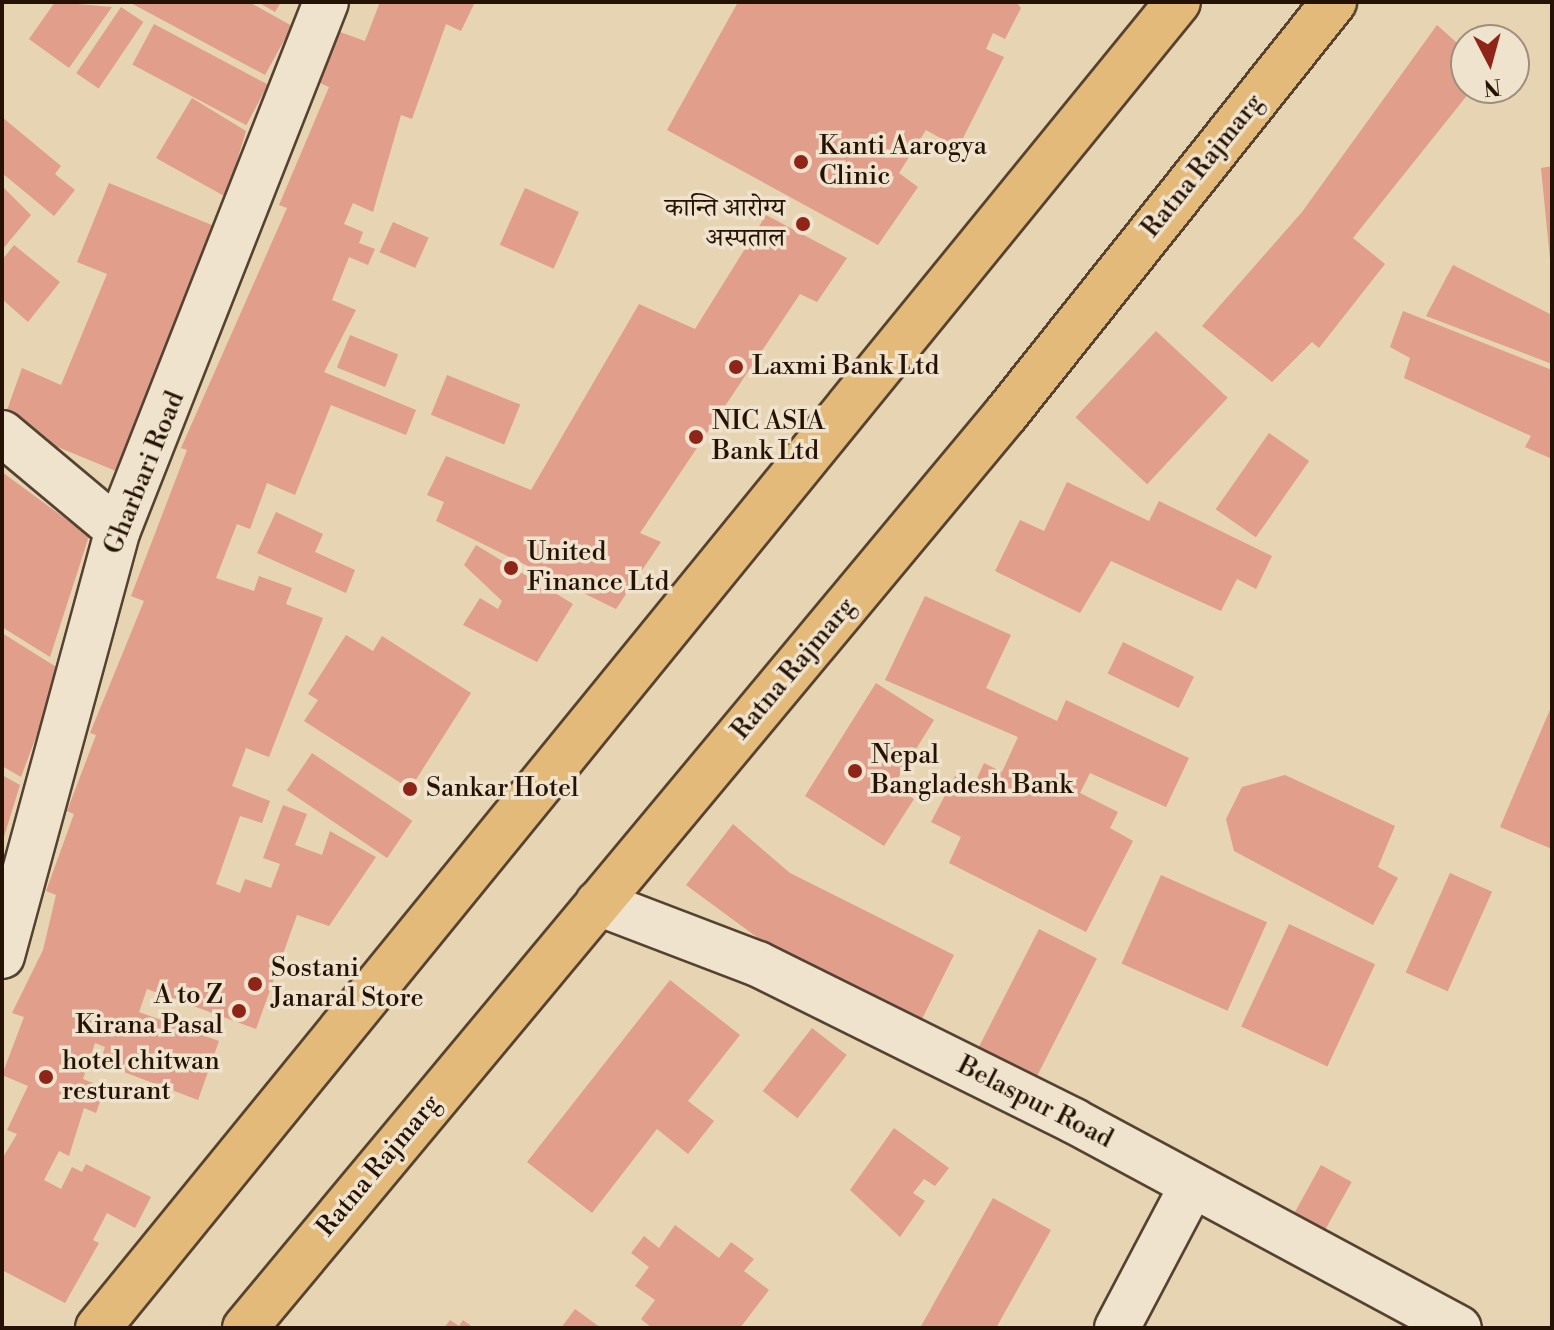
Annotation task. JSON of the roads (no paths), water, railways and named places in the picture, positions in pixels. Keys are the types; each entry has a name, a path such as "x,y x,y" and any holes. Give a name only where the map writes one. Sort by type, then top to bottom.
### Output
{"highway":[{"path":"98,1328 1178,2"},
{"name":"Ratna Rajmarg","path":"245,1328 1006,414 1334,2"}],"street":[{"name":"Gharbari Road","path":"2,956 118,530 326,2"},
{"path":"2,433 118,530"},
{"name":"Belaspur Road","path":"598,903 758,964 1192,1186 1459,1328"},
{"path":"1117,1328 1192,1186"}],"place":[{"name":"Kanti Aarogya Clinic","path":"801,162"},
{"name":"कान्ति आराेग्य अस्पताल","path":"803,224"},
{"name":"Laxmi Bank Ltd","path":"736,367"},
{"name":"NIC ASIA Bank Ltd","path":"696,437"},
{"name":"United Finance Ltd","path":"511,568"},
{"name":"Nepal Bangladesh Bank","path":"855,771"},
{"name":"Sankar Hotel","path":"410,789"},
{"name":"Sostani Janaral Store","path":"255,984"},
{"name":"A to Z Kirana Pasal","path":"239,1011"},
{"name":"hotel chitwan resturant","path":"46,1077"}]}
